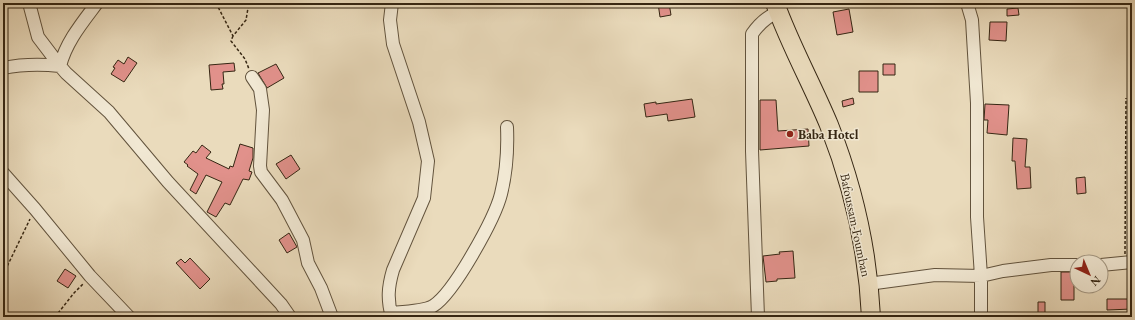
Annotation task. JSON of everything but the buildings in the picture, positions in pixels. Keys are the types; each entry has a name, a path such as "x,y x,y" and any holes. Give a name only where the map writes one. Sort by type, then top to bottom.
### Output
{"highway":[{"name":"Bafoussam-Foumban","path":"776,8 829,125 845,170 856,210 868,284 871,317"}],"street":[{"path":"29,3 38,37 60,66 109,112 168,182 281,304 290,317"},
{"path":"60,66 63,54 70,40 97,3"},
{"path":"392,3 390,20 393,44 419,122 428,161 424,198 389,282 388,294 391,315 432,307 440,300 468,261 491,220 501,195 508,154 507,127"},
{"path":"969,4 972,20 977,103 977,217 981,276 981,317"},
{"path":"758,317 752,151 752,34 759,24 776,8"},
{"path":"3,68 17,65 39,64 60,66"},
{"path":"252,77 260,88 263,110 261,172 282,200 297,228 308,263 321,288 332,317"},
{"path":"3,173 35,209 90,276 129,317"},
{"path":"1109,264 1128,262"},
{"path":"868,284 935,275 981,276 1023,268 1069,265"}],"path":[{"path":"216,3 233,36"},
{"path":"251,3 248,8 246,20 233,36 231,41 245,59 252,77"},
{"path":"1126,98 1128,262"},
{"path":"3,275 35,209"},
{"path":"56,317 74,293 90,276"}],"place":[{"name":"Baba Hotel","path":"790,134"}]}
